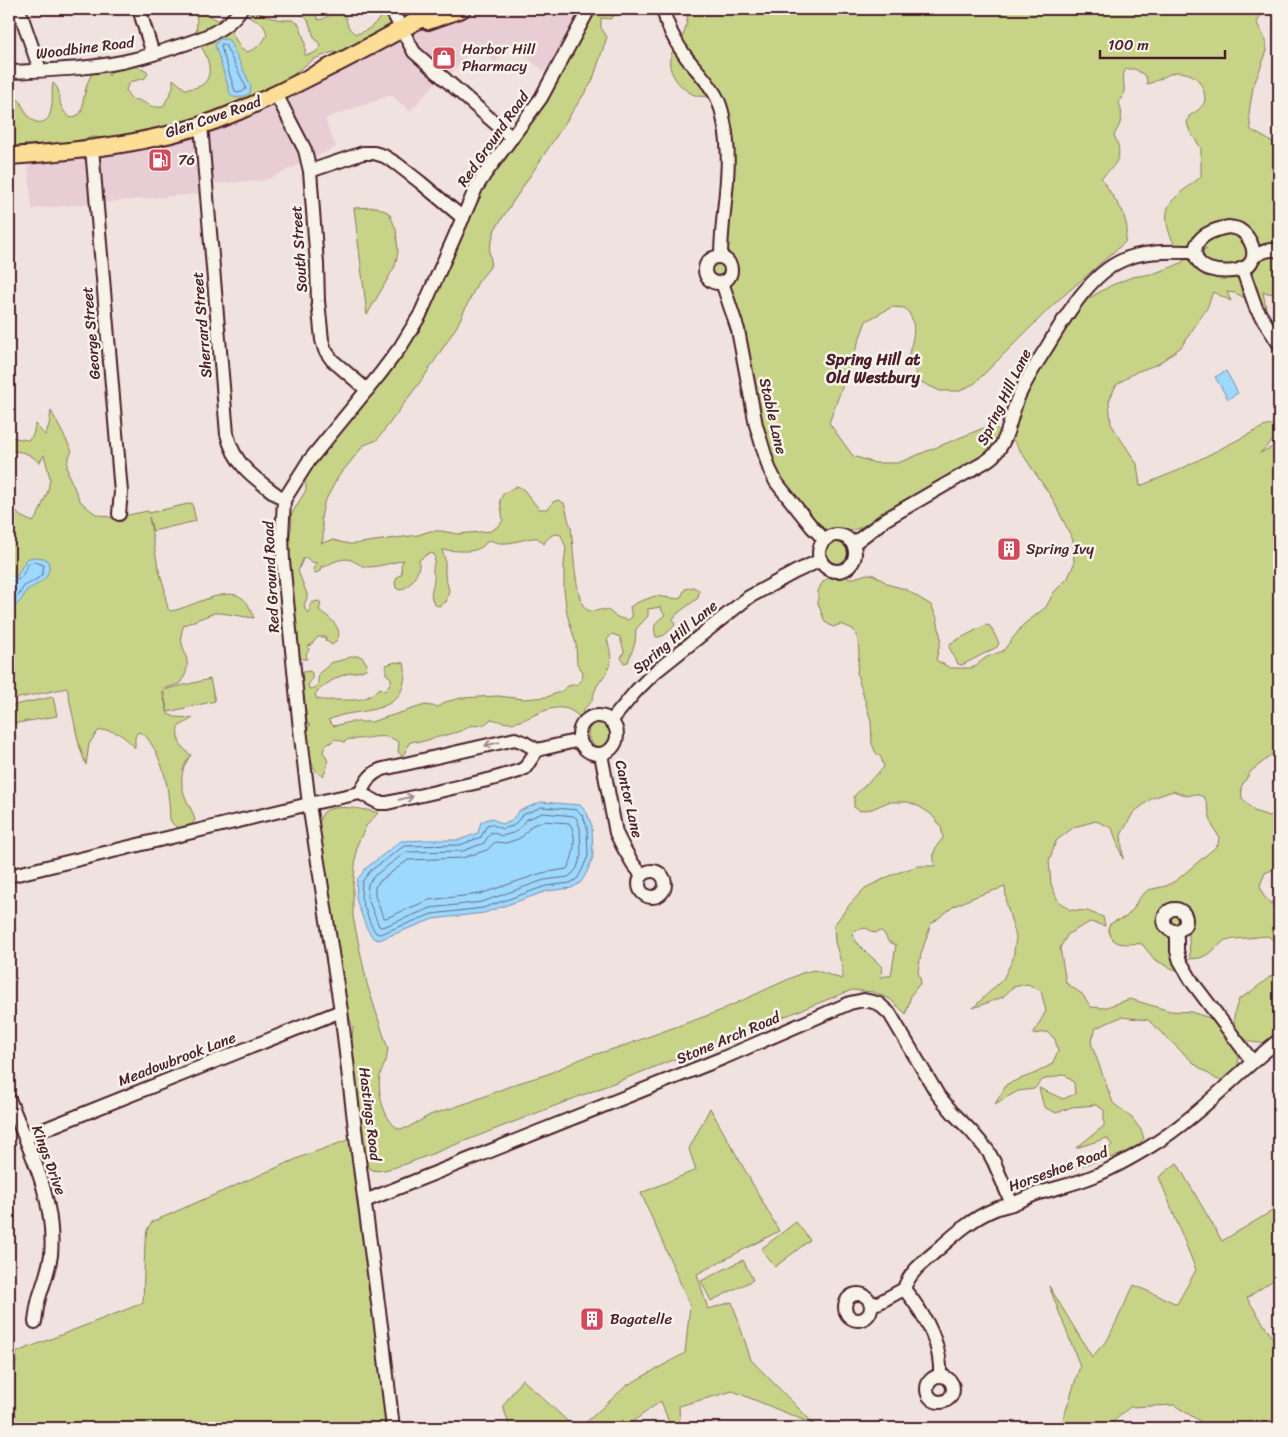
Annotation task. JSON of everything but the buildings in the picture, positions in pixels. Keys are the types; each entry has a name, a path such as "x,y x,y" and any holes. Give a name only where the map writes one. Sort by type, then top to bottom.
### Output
{"main road":[{"name":"Glen Cove Road","path":"9,156 92,148 145,140 201,125 237,112 276,94 402,30 438,9"},
{"name":"Glen Cove Road","path":"402,30 462,9"}],"street":[{"path":"19,9 40,70"},
{"path":"139,9 153,54"},
{"name":"Woodbine Road","path":"9,72 106,65 136,59 188,44 216,32 233,20 241,9"},
{"path":"391,9 414,52 512,138"},
{"name":"Red Ground Road","path":"309,804 283,561 284,500 308,462 401,346 420,315 476,188 541,98 589,9"},
{"path":"663,9 673,37 685,56 710,85 721,107 726,131 729,165 721,235 721,257"},
{"name":"South Street","path":"276,94 305,150 310,171 318,301 322,340 325,350 332,360 366,390"},
{"name":"Sherrard Street","path":"201,125 227,434 234,454 241,465 250,475 284,500"},
{"name":"George Street","path":"92,148 121,492 120,514"},
{"path":"310,171 363,153 374,153 384,156 398,164 462,218"},
{"path":"1253,257 1252,246 1247,235 1239,229 1229,227 1208,233 1196,243 1194,252 1198,262 1209,269 1228,272 1242,268 1262,251 1273,249 1279,251"},
{"name":"Spring Hill Lane","path":"853,544 886,519 992,457 1004,441 1018,400 1034,368 1075,303 1101,275 1113,265 1125,259 1148,253 1194,252"},
{"path":"716,256 721,257 728,261 731,269 729,277 722,282 714,282 709,280 705,273 706,264 708,260 716,256"},
{"path":"1242,268 1256,308 1279,344"},
{"name":"Stable Lane","path":"722,282 738,330 756,425 769,468 776,482 812,527 825,540"},
{"path":"840,535 847,538 853,544 855,559 846,570 833,571 823,565 820,560 820,549 825,540 832,536 840,535"},
{"name":"Spring Hill Lane","path":"611,721 636,691 656,672 743,601 756,592 820,560"},
{"path":"600,716 606,717 611,721 617,731 616,743 612,748 601,754 591,752 582,745 580,740 581,728 588,718 600,716"},
{"path":"360,793 370,776 375,771 383,769 515,739 537,750 580,740"},
{"path":"9,876 360,793 378,803 387,803 492,779 525,768 537,750"},
{"name":"Cantor Lane","path":"601,754 616,833 622,847 642,875"},
{"name":"Hastings Road","path":"309,804 341,1011 384,1341 393,1428"},
{"path":"1176,931 1177,950 1182,964 1193,983 1252,1061"},
{"name":"Stone Arch Road","path":"365,1201 723,1058 850,1003 864,1000 879,1004 890,1014 938,1095 988,1150 1012,1204"},
{"name":"Meadowbrook Lane","path":"24,1137 341,1011"},
{"name":"Horseshoe Road","path":"871,1305 904,1288 906,1281 911,1275 931,1256 963,1228 994,1209 1094,1176 1150,1147 1181,1126 1252,1061 1279,1040"},
{"name":"Kings Drive","path":"9,1099 45,1190 51,1218 52,1244 50,1258 35,1322"},
{"path":"904,1288 920,1310 932,1334 940,1358 940,1376"}],"shaded area":[{"path":"462,9 589,9 552,77 510,45 496,63 475,47 445,80 441,77 410,111 391,95 325,119 336,147 269,179 206,184 207,193 32,209 27,155 113,145 276,94"}],"green space":[{"path":"194,9 203,9 215,19 224,22 241,49 246,52 258,46 267,35 262,24 250,18 250,12 254,11 272,18 292,20 299,24 305,42 305,55 314,53 321,46 314,37 308,20 297,9 313,9 314,14 319,20 336,12 343,11 348,26 356,34 365,31 384,13 390,14 393,26 340,53 333,52 314,59 279,87 220,111 213,112 196,123 177,124 157,131 144,130 109,139 93,137 65,144 9,147 9,131 12,124 9,114 9,95 19,100 32,120 41,122 46,120 50,114 53,83 58,91 62,108 71,118 80,114 82,110 87,84 100,56 109,76 115,66 136,66 147,71 148,74 145,78 130,82 126,89 132,99 152,106 163,107 173,88 173,79 185,89 196,88 203,84 208,78 209,63 202,47 196,40 197,20"},
{"path":"598,9 617,9 614,16 610,19 601,18 601,28 607,37 592,82 495,229 489,251 490,267 478,282 457,326 426,374 377,440 364,445 338,477 324,503 321,518 323,539 321,543 333,540 354,544 418,535 430,531 458,534 491,531 500,525 503,520 500,500 504,493 517,486 523,489 539,509 548,509 553,502 558,500 564,503 571,527 579,593 585,608 588,610 607,610 617,617 628,620 632,617 630,607 655,596 680,599 685,589 693,587 699,590 698,598 678,613 673,619 675,625 667,633 659,637 656,637 655,626 665,615 661,607 648,609 648,616 636,629 635,643 628,662 624,663 621,658 624,651 620,637 612,634 607,640 610,665 597,686 592,701 583,709 583,719 570,710 555,708 517,722 505,723 491,719 482,725 472,725 461,731 409,743 402,756 398,752 399,743 388,737 349,739 344,742 336,739 325,746 323,752 328,764 323,776 315,770 312,764 307,744 305,733 310,725 304,722 303,672 310,671 312,673 312,679 308,685 309,689 313,689 318,684 319,673 330,663 354,656 362,657 367,664 366,669 336,678 315,694 317,699 320,700 356,700 370,696 380,688 385,691 391,682 391,678 386,674 386,665 396,662 404,663 404,682 396,698 382,707 373,710 344,714 328,720 334,726 350,722 371,722 425,705 438,707 445,702 461,698 498,696 524,699 547,697 562,691 568,686 578,684 582,680 583,672 577,664 576,644 567,614 564,590 566,548 561,535 555,534 551,536 544,544 538,538 503,543 488,540 484,545 474,550 442,550 445,559 445,576 449,590 446,602 437,606 431,596 434,577 434,554 429,553 419,560 414,578 408,586 400,590 396,588 395,583 397,577 402,574 401,565 404,560 369,567 362,566 348,559 341,560 325,567 321,566 320,571 316,573 313,569 317,563 311,562 307,558 303,559 298,571 307,594 304,605 306,611 308,613 310,611 311,603 319,601 321,603 319,610 336,626 339,635 332,645 325,640 326,637 318,637 308,646 307,659 302,659 298,654 288,550 290,550 291,515 306,490 302,476 378,380 474,203 583,24"},
{"path":"695,9 726,12 728,9 1264,9 1257,23 1266,41 1267,51 1253,87 1249,113 1251,130 1274,143 1279,150 1279,295 1263,292 1266,308 1266,331 1252,317 1247,299 1235,293 1227,292 1231,301 1213,292 1207,308 1181,347 1158,364 1136,372 1116,385 1109,401 1111,424 1137,464 1140,486 1177,471 1263,427 1279,423 1279,432 1260,453 1279,444 1279,746 1268,758 1251,771 1241,787 1242,798 1254,811 1269,816 1277,814 1279,808 1279,867 1265,873 1260,885 1263,895 1279,913 1279,945 1268,936 1225,940 1209,954 1200,958 1190,959 1189,936 1185,925 1180,933 1181,956 1179,972 1155,960 1142,944 1121,944 1110,935 1108,928 1110,924 1126,917 1134,908 1138,899 1148,890 1166,886 1177,880 1218,845 1219,837 1212,825 1204,797 1195,794 1187,796 1173,791 1152,798 1133,813 1121,835 1123,859 1112,828 1096,821 1074,827 1056,841 1049,861 1051,884 1058,901 1070,910 1087,911 1103,917 1105,926 1090,922 1068,934 1060,948 1066,983 1082,994 1091,1007 1104,1008 1130,999 1170,1011 1191,1012 1210,1018 1228,1037 1239,1057 1237,1071 1225,1081 1216,1079 1196,1065 1148,1020 1121,1017 1096,1028 1091,1043 1113,1103 1132,1118 1141,1130 1144,1138 1136,1148 1124,1154 1068,1169 1102,1155 1112,1145 1107,1138 1076,1148 1104,1126 1104,1110 1096,1105 1072,1107 1056,1113 1044,1107 1039,1088 1063,1099 1075,1094 1074,1083 1065,1074 1042,1080 1034,1089 1018,1091 995,1104 1007,1084 1036,1073 1052,1064 1058,1051 1055,1039 1047,1032 1033,1034 1046,1011 1041,991 1028,984 1013,987 1003,997 973,1008 1003,979 1013,959 1016,937 1007,906 1005,887 954,906 931,924 921,954 918,971 921,982 911,995 906,1014 890,999 873,992 852,990 406,1164 376,1171 370,1169 365,1162 351,1047 353,1028 346,1009 318,833 323,813 334,808 341,808 378,813 366,826 357,845 353,887 353,917 367,984 388,1049 379,1083 381,1098 389,1120 399,1129 407,1128 430,1115 548,1074 583,1058 620,1047 717,1012 802,973 814,970 842,979 842,965 835,942 834,925 865,888 894,874 918,866 935,866 934,851 943,838 941,826 931,814 908,802 888,802 872,809 860,811 854,807 854,796 884,767 881,757 876,753 872,744 871,721 857,674 858,639 853,629 841,624 833,627 825,622 818,603 818,591 822,583 836,573 849,578 867,574 874,575 890,585 905,589 931,605 937,618 941,639 936,660 950,668 972,668 987,657 1003,651 1023,625 1046,607 1054,592 1068,578 1074,564 1073,540 1052,498 1007,431 1018,400 1079,304 1110,286 1132,277 1152,274 1172,267 1207,249 1193,244 1175,245 1167,222 1169,205 1201,177 1201,148 1190,132 1187,123 1189,116 1204,103 1205,97 1202,87 1194,77 1179,72 1147,84 1147,79 1144,75 1135,69 1126,69 1123,77 1124,92 1119,103 1121,119 1114,135 1119,148 1118,159 1112,168 1101,178 1123,212 1127,227 1125,242 1054,304 975,383 960,391 940,391 921,382 908,357 914,331 912,320 905,308 892,307 866,321 829,423 853,456 875,463 898,463 986,427 996,428 1001,433 1003,441 997,452 859,528 840,533 821,530 772,476 727,279 731,269 726,259 726,131 711,95 698,96 686,90 674,77 670,66 671,55 684,33 688,13","holes":["866,928 874,933 881,931 888,941 896,945 891,976 881,978 882,967 861,947 852,934 856,930"]},
{"path":"377,207 389,213 396,229 398,252 395,266 367,315 354,208"},
{"path":"718,259 726,262 729,270 726,278 718,281 710,278 707,270 710,262"},
{"path":"51,411 72,451 67,467 69,476 80,501 96,514 113,518 148,511 149,513 192,503 196,521 153,531 149,517 168,609 170,611 176,610 219,595 228,594 242,598 250,607 254,618 214,613 184,625 181,633 187,661 185,676 179,684 162,691 168,714 175,717 193,718 178,727 180,743 191,755 183,771 182,783 184,795 195,820 186,827 175,826 170,819 168,790 164,772 157,754 143,734 138,732 135,737 135,748 119,734 104,730 98,731 89,744 86,765 79,745 67,688 9,700 9,503 20,516 33,522 48,491 50,478 44,455 39,463 26,453 9,451 9,435 28,440 33,435 35,424 45,435"},
{"path":"839,539 848,543 852,552 848,561 839,565 830,561 826,552 830,543"},
{"path":"986,625 990,626 999,643 997,647 962,665 958,664 949,647 951,643"},
{"path":"210,679 215,701 168,712 163,690"},
{"path":"53,697 57,716 12,724 9,706"},
{"path":"601,721 610,725 614,734 610,743 601,747 592,743 588,734 592,725"},
{"path":"1279,970 1279,1034 1266,1042 1249,1041 1239,1035 1234,1024 1234,1013 1239,999"},
{"path":"710,1108 779,1231 697,1274 708,1309 732,1302 751,1360 815,1425 733,1391 679,1406 680,1428 671,1428 661,1401 624,1428 580,1428 626,1386 685,1353 690,1305 641,1193 696,1170 689,1149"},
{"path":"356,1137 393,1428 9,1428 17,1352 143,1303 145,1242 147,1230 152,1222 301,1157"},
{"path":"1177,1163 1222,1241 1279,1207 1279,1276 1247,1298 1272,1337 1279,1341 1279,1428 1211,1428 1174,1405 1130,1407 1106,1428 1057,1428 1062,1423 1080,1366 1049,1286 1092,1357 1108,1339 1134,1285 1177,1304 1196,1270 1159,1177"},
{"path":"796,1222 810,1240 775,1267 761,1249"},
{"path":"743,1260 753,1280 711,1301 701,1281"},
{"path":"522,1379 575,1428 510,1428 503,1406"}],"water":[{"path":"220,39 229,40 251,86 250,93 245,96 231,96 215,45"},
{"path":"1226,371 1238,393 1228,399 1215,377"},
{"path":"34,557 44,558 48,561 49,571 47,576 27,590 22,599 9,613 9,576 17,576 26,559"},
{"path":"541,802 580,805 587,813 592,826 593,857 581,882 572,888 547,891 484,913 433,919 379,940 373,938 366,927 356,899 357,880 366,868 401,841 459,840 478,833 481,822 491,818 502,824 510,822 519,811"}],"place":[{"name":"Harbor Hill Pharmacy","path":"444,58"},
{"name":"76","path":"160,160"},
{"name":"Spring Ivy","path":"1009,549"},
{"name":"Bagatelle","path":"592,1319"}],"district":[{"name":"Spring Hill at Old Westbury","path":"873,368"}]}
